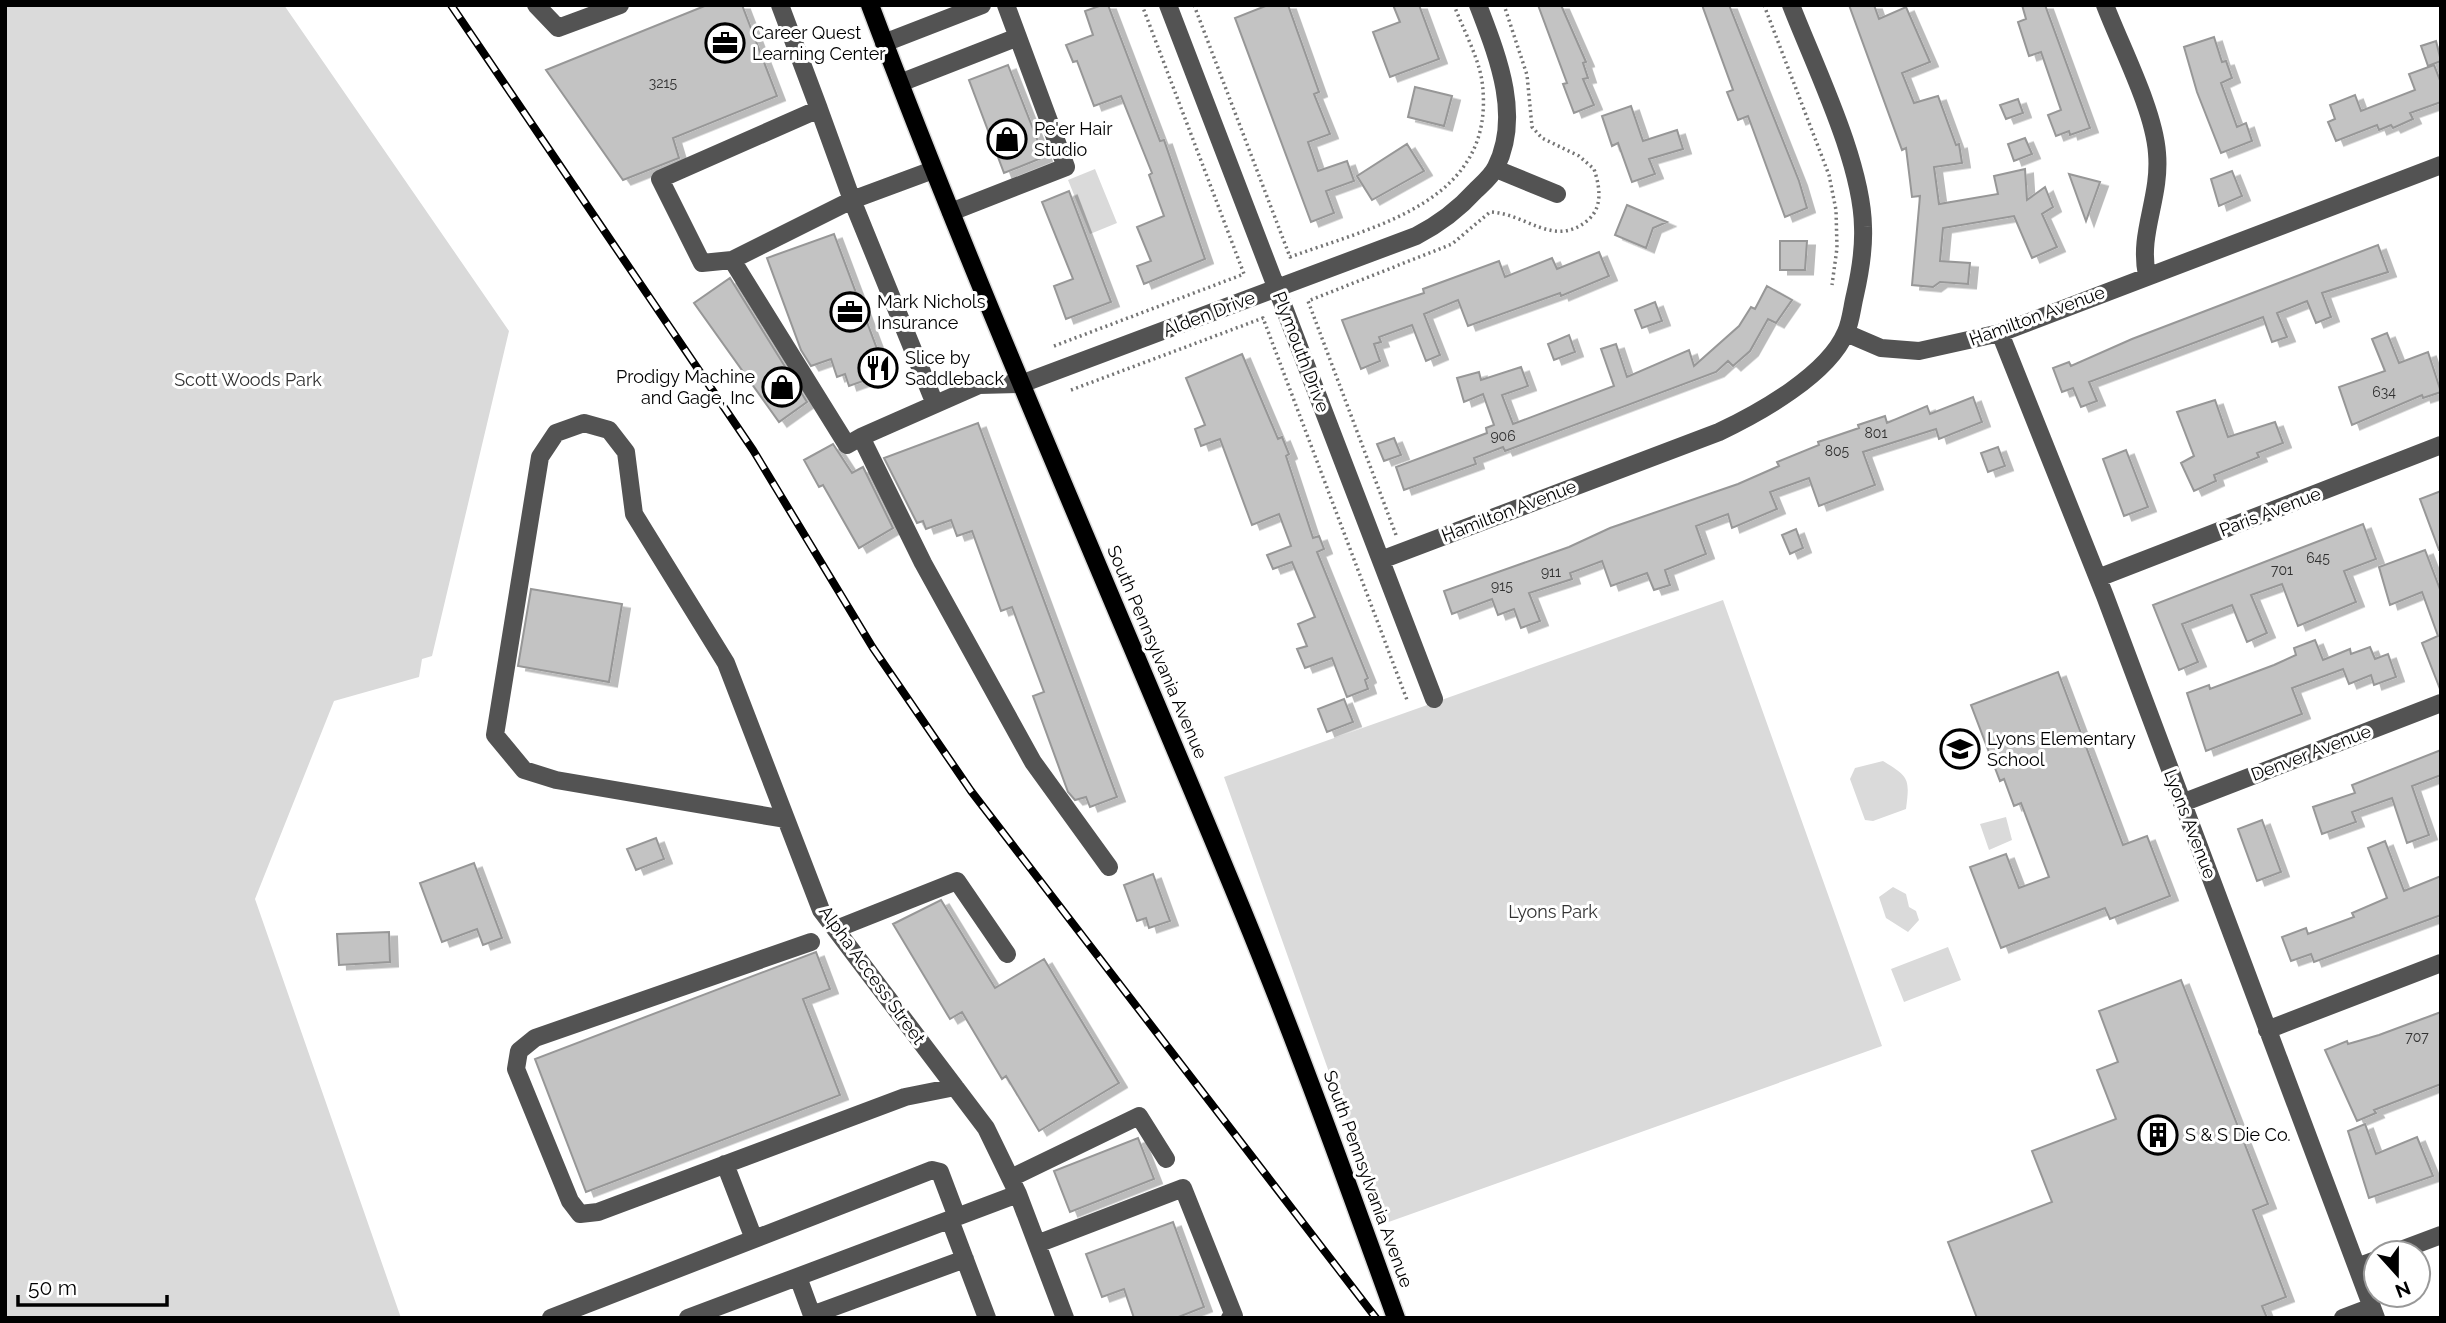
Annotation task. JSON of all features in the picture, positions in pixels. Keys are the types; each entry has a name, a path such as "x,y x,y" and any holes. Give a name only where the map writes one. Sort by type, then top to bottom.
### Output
{"main road":[{"name":"South Pennsylvania Avenue","path":"870,5 933,170 1244,916 1396,1318"}],"street":[{"path":"536,5 558,29 620,5"},
{"path":"780,5 852,200 935,404"},
{"path":"884,43 982,5"},
{"path":"951,212 1066,167 1006,5"},
{"name":"Plymouth Drive","path":"1168,5 1434,699"},
{"name":"Alden Drive","path":"861,437 979,385 1021,384 1416,236 1439,225 1496,169 1507,138 1507,114 1496,52 1478,5"},
{"path":"1791,5 1852,164 1860,193 1862,257 1846,333"},
{"path":"2105,5 2147,113 2157,151 2158,180 2142,252 2147,275"},
{"path":"900,83 1018,37"},
{"path":"819,109 660,179 702,263 732,260 852,200 933,170"},
{"name":"Hamilton Avenue","path":"1381,560 1719,432 1748,418 1792,390 1822,364 1846,333 1881,348 1919,351 2000,333 2441,165"},
{"path":"1496,169 1557,194"},
{"path":"732,260 846,445 861,437 923,563 1034,762 1109,867"},
{"name":"Lyons Avenue","path":"2000,333 2098,578 2374,1312"},
{"name":"Alpha Access Street","path":"785,819 556,780 524,770 495,735 540,457 556,433 583,423 609,430 626,452 634,514 726,663 821,911 986,1128 1014,1186 1065,1318"},
{"name":"Paris Avenue","path":"2098,578 2441,445"},
{"name":"Denver Avenue","path":"2182,803 2441,703"},
{"path":"836,929 957,881 1007,954"},
{"path":"811,942 535,1038 519,1051 516,1069 570,1201 580,1214 598,1212 905,1097 955,1087"},
{"path":"2267,1030 2441,963"},
{"path":"688,1318 954,1218 1139,1116 1166,1159"},
{"path":"725,1164 754,1239"},
{"path":"551,1318 932,1170 940,1172 965,1259 987,1318"},
{"path":"1037,1244 1183,1188 1234,1316 1230,1318"},
{"path":"797,1277 813,1316 965,1259"},
{"path":"2357,1267 2362,1265"},
{"path":"2343,1318 2374,1312"}],"path":[{"path":"1054,346 1244,274 1142,5"},
{"path":"1194,5 1290,257 1412,212 1440,194 1476,147 1484,118 1481,78 1454,5"},
{"path":"1403,552 1308,301 1452,244 1490,212 1504,213 1548,232 1564,233 1581,226 1594,215 1599,199 1594,169 1579,156 1542,138 1532,127 1527,75 1504,5"},
{"path":"1764,5 1829,175 1836,210 1837,248 1832,285"},
{"path":"1071,390 1263,318 1408,700"}],"green space":[{"name":"Scott Woods Park","path":"5,5 284,5 509,331 432,656 422,659 419,677 334,701 255,899 401,1318 5,1318"},
{"path":"1095,169 1117,223 1090,234 1068,180"},
{"name":"Lyons Park","path":"1723,600 1882,1046 1383,1224 1224,777"},
{"path":"1883,761 1906,779 1906,809 1873,821 1865,820 1850,779 1855,768"},
{"path":"2006,817 2012,840 1989,850 1980,824"},
{"path":"1893,887 1906,894 1909,907 1916,911 1919,920 1908,932 1886,918 1879,897"},
{"path":"1948,947 1961,980 1904,1002 1891,969"}],"building":[{"path":"707,5 742,5 777,96 673,138 679,158 623,180 546,70"},
{"path":"1108,5 1160,141 1164,140 1205,259 1144,284 1137,266 1151,261 1137,227 1164,216 1149,175 1152,173 1121,96 1094,106 1077,61 1073,62 1066,45 1093,35 1085,11"},
{"path":"1268,5 1288,5 1319,92 1314,94 1330,134 1308,142 1318,171 1347,161 1354,181 1326,191 1334,213 1311,222 1235,18"},
{"path":"1393,5 1419,5 1439,59 1390,77 1373,32 1400,22"},
{"path":"1538,5 1561,5 1586,62 1583,63 1588,78 1583,79 1594,105 1574,113 1563,84 1567,83"},
{"path":"1702,5 1729,5 1799,181 1807,208 1785,217 1748,116 1738,120 1727,92 1733,90"},
{"path":"1849,5 1874,5 1879,19 1906,7 1930,62 1902,73 1914,103 1938,96 1956,145 1959,144 1962,163 1934,167 1939,204 1998,194 1994,176 2025,169 2027,200 2045,187 2053,207 2042,214 2057,247 2032,258 2014,216 1943,228 1940,261 1970,263 1968,284 1940,282 1933,287 1912,285 1920,196 1912,197 1906,148 1902,150"},
{"path":"2022,5 2045,5 2090,128 2070,135 2069,131 2056,136 2048,115 2061,110 2041,52 2029,56 2018,22 2026,19"},
{"path":"2214,37 2222,62 2226,61 2232,78 2221,83 2237,127 2246,123 2252,141 2221,153 2197,92 2184,47"},
{"path":"2436,41 2441,61 2428,66 2421,46"},
{"path":"1008,65 1044,157 1004,173 969,80"},
{"path":"2434,65 2441,83 2441,102 2410,113 2413,119 2393,128 2391,125 2379,130 2377,125 2336,141 2328,122 2335,119 2330,105 2355,95 2361,111 2415,90 2409,74"},
{"path":"1415,87 1452,96 1444,126 1408,117"},
{"path":"2018,99 2023,113 2006,119 2000,105"},
{"path":"1631,106 1643,141 1677,130 1683,149 1649,159 1655,174 1632,182 1618,143 1612,146 1602,116"},
{"path":"2025,138 2032,154 2014,161 2008,144"},
{"path":"1407,144 1424,171 1372,200 1357,176"},
{"path":"2232,171 2242,196 2219,206 2211,179"},
{"path":"2069,174 2100,182 2086,221"},
{"path":"1069,191 1111,302 1066,319 1054,286 1073,279 1042,202"},
{"path":"1627,205 1667,222 1653,228 1646,248 1615,235"},
{"path":"834,234 886,373 849,386 845,374 837,377 831,359 811,366 801,350 767,258"},
{"path":"1780,241 1807,241 1805,270 1780,270"},
{"path":"2378,245 2388,272 2322,293 2331,317 2316,323 2307,301 2277,313 2287,337 2272,342 2263,317 2089,382 2097,401 2081,407 2073,388 2062,392 2053,368 2069,362 2071,366 2132,339"},
{"path":"1599,252 1609,276 1561,296 1560,293 1468,326 1458,300 1424,314 1440,355 1426,361 1412,325 1379,337 1381,342 1374,344 1380,361 1361,369 1342,320 1424,293 1423,289 1499,261 1505,277 1552,258 1557,269"},
{"path":"730,278 807,402 779,422 694,303"},
{"path":"1767,286 1792,300 1776,323 1768,319 1750,351 1733,366 1728,361 1716,372 1505,451 1503,447 1474,458 1476,464 1404,490 1396,467 1487,433 1486,428 1494,425 1483,394 1464,402 1457,378 1479,372 1481,380 1521,367 1528,386 1502,395 1513,424 1614,386 1601,349 1616,344 1627,377 1689,350 1694,366 1739,326 1751,307 1755,309"},
{"path":"1655,302 1662,321 1642,328 1635,310"},
{"path":"2387,333 2399,363 2428,352 2441,392 2423,398 2422,395 2352,425 2339,387 2385,371 2372,339"},
{"path":"1569,335 1575,352 1554,360 1548,344"},
{"path":"1242,354 1278,439 1282,437 1289,454 1286,456 1313,538 1319,536 1324,549 1317,552 1368,678 1365,680 1368,689 1347,697 1332,658 1305,668 1297,649 1307,646 1298,624 1315,617 1292,562 1273,569 1267,555 1291,546 1279,514 1252,525 1220,439 1201,446 1195,429 1205,425 1186,378"},
{"path":"1973,397 1982,422 1939,439 1936,429 1863,452 1875,485 1819,506 1809,478 1770,492 1777,509 1732,528 1728,514 1696,526 1706,554 1665,570 1670,585 1654,590 1647,573 1611,586 1602,561 1570,573 1572,579 1529,593 1540,621 1521,628 1514,609 1498,615 1492,599 1452,614 1444,591 1569,547 1610,528 1738,484 1779,466 1777,462 1819,445 1818,442 1859,428 1858,425 1885,416 1887,423 1927,406 1930,414"},
{"path":"2215,400 2228,437 2275,422 2283,443 2257,453 2259,457 2214,475 2216,481 2194,491 2181,463 2194,456 2177,412"},
{"path":"978,423 1117,797 1090,807 1086,797 1075,800 1068,792 1033,696 1044,692 1012,607 1001,611 972,531 957,536 951,520 926,529 923,521 917,523 884,458"},
{"path":"1394,438 1401,455 1384,461 1377,444"},
{"path":"833,444 852,473 863,467 893,528 859,548 823,485 819,487 804,460"},
{"path":"1998,447 2005,466 1988,472 1981,453"},
{"path":"2126,450 2148,507 2124,516 2103,459"},
{"path":"2441,491 2441,550 2439,550 2420,499"},
{"path":"2363,524 2376,559 2344,571 2356,602 2298,626 2282,584 2251,595 2267,633 2247,642 2232,605 2182,624 2198,662 2179,670 2153,605"},
{"path":"1796,529 1803,548 1790,554 1782,535"},
{"path":"2425,550 2441,592 2440,689 2422,643 2438,636 2422,592 2390,605 2379,567"},
{"path":"531,589 622,604 609,682 518,666"},
{"path":"2315,640 2323,660 2350,649 2351,654 2370,647 2375,659 2388,654 2396,677 2374,685 2371,675 2349,684 2343,669 2292,688 2302,714 2206,751 2187,693 2209,685 2210,689 2274,665 2296,655 2294,648"},
{"path":"2058,672 2123,845 2147,836 2170,896 2110,919 2105,908 2001,948 1970,867 2006,854 2019,888 2049,877 2021,803 2014,806 2004,779 2000,781 1971,705"},
{"path":"1344,699 1353,722 1327,732 1318,709"},
{"path":"2441,750 2441,775 2412,786 2429,835 2407,843 2392,798 2352,812 2356,822 2322,834 2313,807 2355,793 2352,785"},
{"path":"2262,820 2281,872 2257,881 2238,829"},
{"path":"656,838 664,859 636,870 627,849"},
{"path":"2385,841 2404,891 2441,876 2441,915 2314,962 2311,954 2291,961 2282,937 2306,928 2308,934 2354,917 2352,913 2387,898 2368,848"},
{"path":"474,863 502,938 483,945 477,929 442,942 420,883"},
{"path":"1153,874 1170,921 1149,928 1146,918 1137,921 1124,885"},
{"path":"941,900 995,988 1044,959 1119,1083 1039,1131 1006,1076 1002,1079 962,1012 950,1019 893,924"},
{"path":"389,932 390,962 339,965 337,934"},
{"path":"816,952 830,989 803,999 840,1095 586,1192 535,1059"},
{"name":"S & S Die Co.","path":"2181,980 2268,1204 2253,1210 2286,1297 2262,1306 2267,1318 1977,1318 1948,1242 2052,1202 2032,1151 2116,1119 2097,1070 2118,1062 2099,1011"},
{"path":"2441,1012 2441,1084 2374,1110 2376,1113 2357,1121 2325,1050 2347,1041 2348,1044 2379,1035"},
{"path":"2365,1124 2376,1154 2417,1137 2433,1176 2369,1198 2348,1131"},
{"path":"1138,1138 1154,1179 1070,1212 1054,1171"},
{"path":"1173,1222 1204,1307 1176,1318 1134,1318 1124,1289 1102,1297 1086,1254"}],"railway":[{"path":"451,5 753,450 873,648 971,791 1376,1318"}],"place":[{"name":"Career Quest Learning Center","path":"725,43"},
{"name":"Pe'er Hair Studio","path":"1007,139"},
{"name":"Mark Nichols Insurance","path":"850,312"},
{"name":"Slice by Saddleback","path":"878,368"},
{"name":"Prodigy Machine and Gage, Inc","path":"782,387"},
{"name":"Lyons Elementary School","path":"1960,749"},
{"name":"S & S Die Co.","path":"2158,1135"}]}
